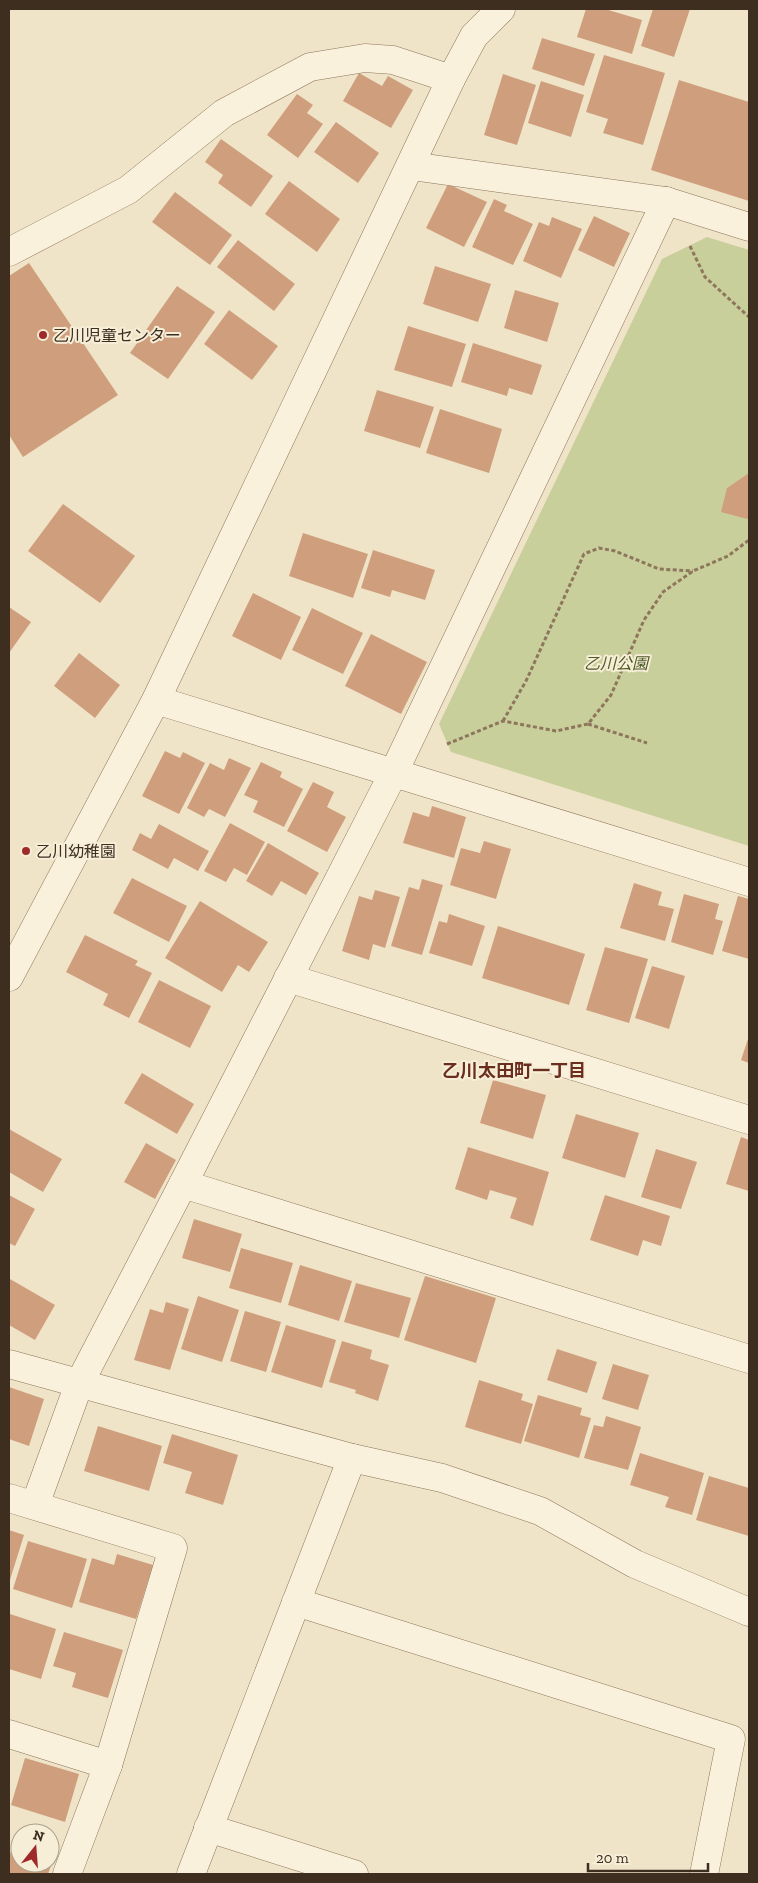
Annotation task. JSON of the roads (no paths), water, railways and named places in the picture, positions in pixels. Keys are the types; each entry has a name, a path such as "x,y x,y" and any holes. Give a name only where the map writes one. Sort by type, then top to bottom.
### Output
{"street":[{"path":"9,977 156,700 451,79 474,36 501,9"},
{"path":"9,252 128,190 224,113 310,67 374,58 392,60 451,79"},
{"path":"411,166 666,201 749,227"},
{"path":"35,1505 78,1384 183,1184 394,772 666,201"},
{"path":"156,700 749,882"},
{"path":"288,978 749,1120"},
{"path":"183,1184 749,1359"},
{"path":"9,1364 352,1458 442,1478 540,1510 635,1564 749,1612"},
{"path":"191,1874 352,1458"},
{"path":"9,1498 173,1548 108,1765 66,1874"},
{"path":"296,1602 732,1739 704,1874"},
{"path":"9,1734 108,1765"},
{"path":"208,1828 354,1874"}],"place":[{"name":"乙川児童センター","path":"43,335"},
{"name":"乙川幼稚園","path":"26,851"}],"district":[{"name":"乙川太田町一丁目","path":"514,1071"}],"park label":[{"name":"乙川公園","path":"616,663"}]}
